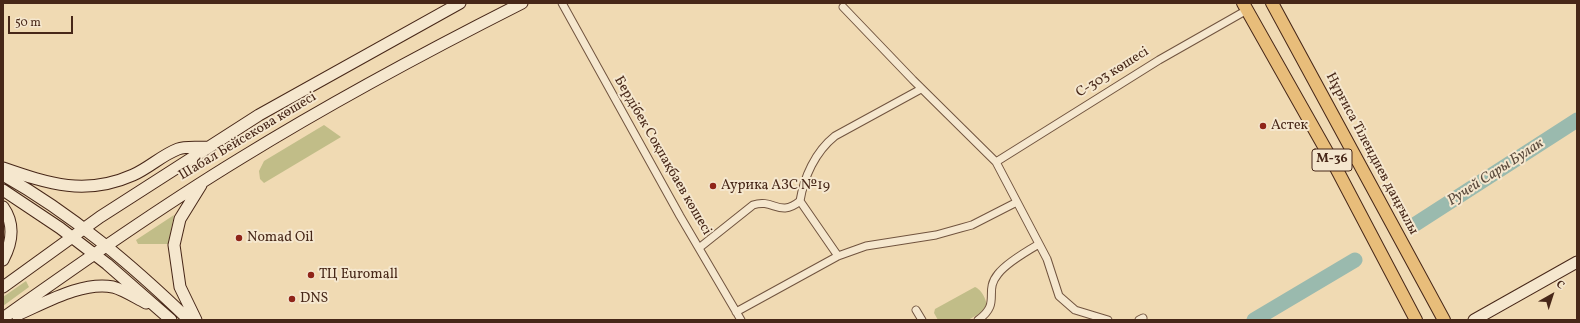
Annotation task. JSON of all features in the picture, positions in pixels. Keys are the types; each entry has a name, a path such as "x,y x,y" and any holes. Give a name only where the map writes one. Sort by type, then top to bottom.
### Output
{"main road":[{"name":"Шабал Бейсекова көшесі","path":"3,287 84,228 259,115 344,66 460,3"},
{"name":"Шабал Бейсекова көшесі","path":"3,319 94,254 203,182 366,84 522,3"},
{"name":"Нұрғиса Тілендиев даңғылы","path":"1274,5 1444,320"},
{"name":"M-36","path":"1245,6 1335,166 1416,320"},
{"path":"3,168 53,184 74,187 91,187 113,183 134,175 179,149 209,147"},
{"path":"1335,166 1355,156"},
{"path":"3,175 84,228 158,290 189,320"},
{"path":"196,320 180,287 174,245 180,219 203,182"},
{"path":"3,190 94,254 172,320"},
{"path":"3,207 8,213 12,235 10,246 3,260"},
{"path":"1474,320 1577,262"},
{"path":"3,319 82,288 98,285 114,288 160,310"}],"street":[{"name":"Бердібек Соқпақбаев көшесі","path":"562,3 741,320"},
{"name":"С-303 көшесі","path":"996,162 1245,6"},
{"path":"843,7 921,89 996,162 1047,259 1058,296 1075,310 1108,320"},
{"path":"699,248 753,205 761,202 785,210 793,207 800,201 802,187 823,146 835,136 921,89"},
{"path":"800,201 838,256"},
{"path":"736,312 838,256 866,246 936,235 972,225 1017,202"},
{"path":"978,320 988,313 991,306 991,291 998,273 1039,244"},
{"path":"916,310 922,320"}],"shaded area":[{"path":"324,125 341,137 264,183 260,179 259,171 264,161"},
{"path":"174,215 168,244 138,244 136,240"},
{"path":"26,281 29,287 3,306 3,297"},
{"path":"975,287 980,290 984,296 987,307 986,310 968,320 938,320 934,313 935,309"}],"waterway":[{"name":"Ручей Сары Булак","path":"1414,225 1577,120"},
{"path":"1254,320 1355,260"}],"place":[{"name":"Астек","path":"1263,126"},
{"name":"Аурика АЗС №19","path":"713,186"},
{"name":"Nomad Oil","path":"239,238"},
{"name":"ТЦ Euromall","path":"311,275"},
{"name":"DNS","path":"292,299"}]}
